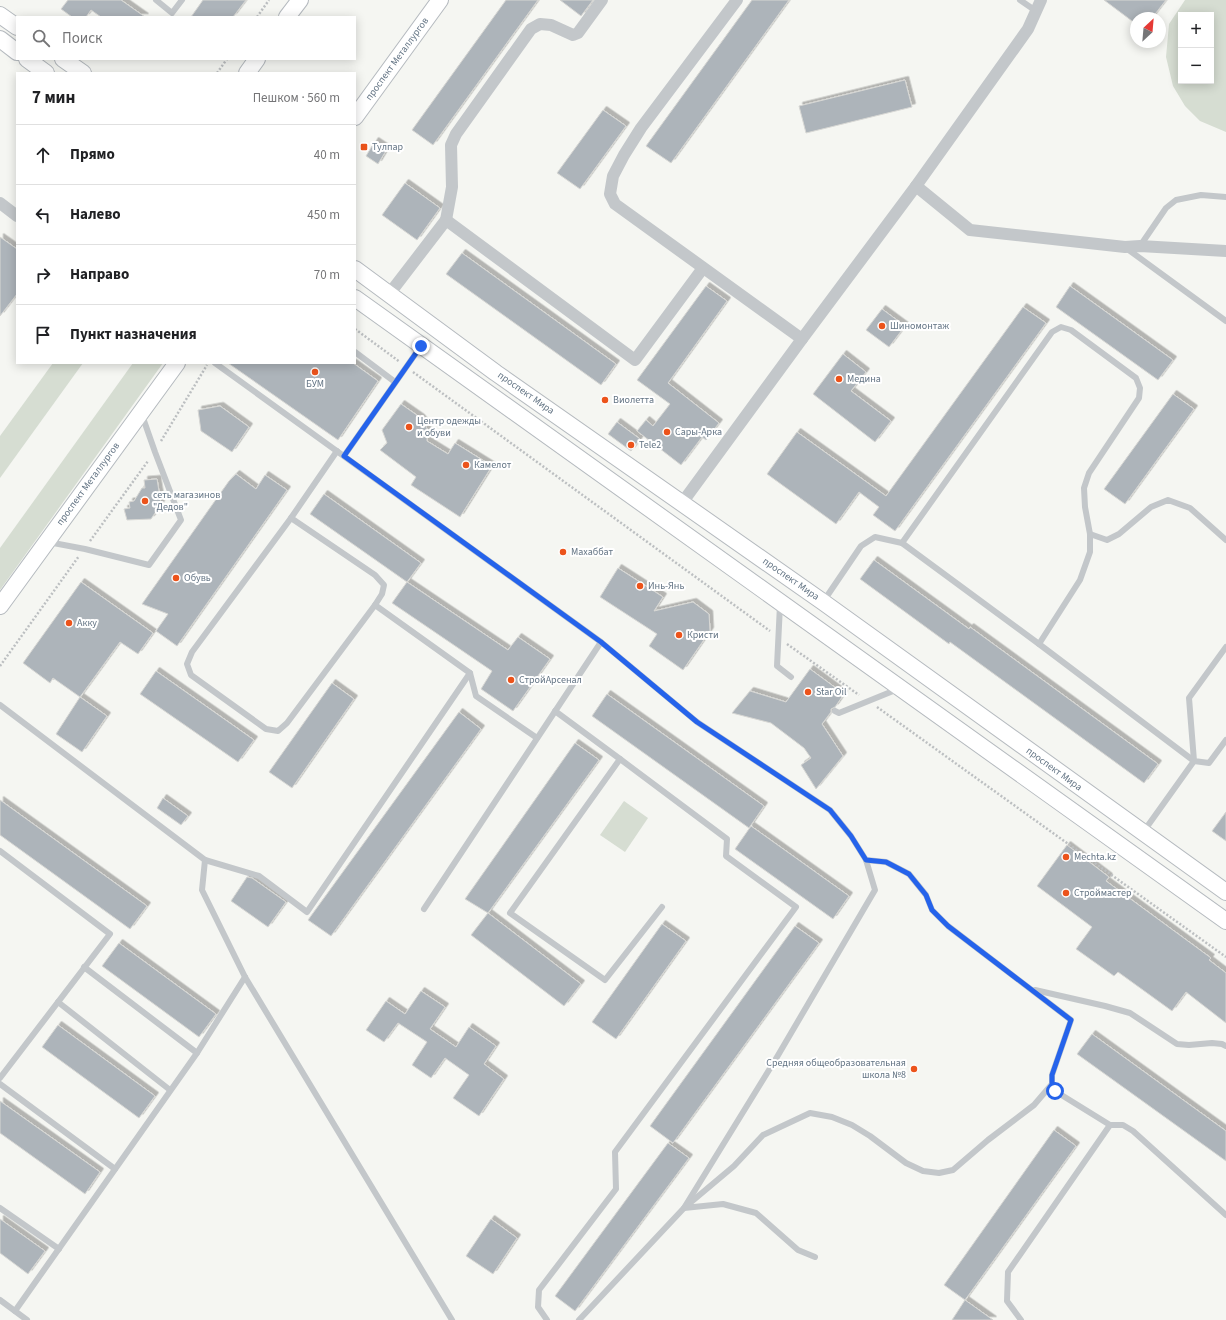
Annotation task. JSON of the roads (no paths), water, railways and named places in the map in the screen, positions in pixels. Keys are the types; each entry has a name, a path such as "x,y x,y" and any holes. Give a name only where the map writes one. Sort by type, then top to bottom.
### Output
{"main road":[{"path":"288,16 300,0"},
{"name":"проспект Металлургов","path":"356,116 440,0"},
{"path":"0,15 16,26"},
{"path":"0,39 16,51"},
{"path":"28,60 45,72"},
{"path":"64,60 82,72"},
{"path":"248,72 256,60"},
{"name":"проспект Мира","path":"356,270 390,293 496,373 823,602 1226,892"},
{"path":"356,299 1226,921"},
{"path":"421,346 430,342 442,345 496,373"},
{"name":"проспект Металлургов","path":"0,606 176,364"}],"street":[{"path":"390,293 446,220 452,188 451,145 456,134 531,29 540,24 551,25 573,35 578,33 602,0"},
{"path":"737,0 641,128 613,176 610,194 615,204 802,339"},
{"path":"682,503 916,186 1028,28 1042,0"},
{"path":"916,186 970,230 1125,247 1140,246 1226,250"},
{"path":"0,204 16,215"},
{"path":"446,220 635,360 703,268"}],"lane":[{"path":"156,0 172,13 182,0"},
{"path":"1020,0 1036,11"},
{"path":"1140,246 1166,208 1176,200 1201,195 1226,197"},
{"path":"1125,247 1226,321"},
{"path":"902,543 1052,332 1061,326 1071,330 1136,378 1140,388 1139,398 1089,473 1084,488 1084,507 1090,534 1090,552 1080,580 1039,644"},
{"path":"344,456 421,346"},
{"path":"356,353 395,382"},
{"path":"223,365 344,456 601,642 697,722 830,810 851,836 866,860 875,890 777,1057 684,1208"},
{"path":"46,542 85,549 149,565 181,520 154,452 141,412"},
{"path":"291,518 375,575 384,586 382,594 287,723 278,731 266,729 191,675 187,664 192,652 291,518 337,450"},
{"path":"1090,534 1107,540 1119,534 1151,507 1168,500 1190,508 1226,540"},
{"path":"823,602 861,546 875,536 902,543 1194,761 1209,763 1226,740"},
{"path":"780,601 776,666 791,678"},
{"path":"374,604 470,673 476,696 537,738"},
{"path":"424,909 601,642"},
{"path":"1143,833 1194,761 1189,698 1226,647"},
{"path":"0,706 205,860 259,876 307,912 470,673"},
{"path":"835,711 839,714 901,688"},
{"path":"547,1320 538,1307 539,1290 616,1189 615,1152 796,907 726,856 727,839 555,711"},
{"path":"620,759 510,913 605,980 662,907"},
{"path":"0,851 110,934 0,1078"},
{"path":"205,860 202,890 246,977 452,1320"},
{"path":"866,860 886,862 909,874 926,895 932,910 948,926 1071,1020 1052,1075 1052,1084 1055,1091 1110,1125 1123,1125 1133,1131 1226,1215"},
{"path":"84,967 196,1053"},
{"path":"15,1311 196,1053 246,977"},
{"path":"1031,990 1130,1013 1177,1044 1189,1045 1212,1043 1226,1046"},
{"path":"58,1002 170,1090"},
{"path":"0,1084 115,1169"},
{"path":"579,1320 684,1208 734,1166 763,1135 810,1113 832,1117 852,1125 870,1136 906,1163 923,1171 939,1172 953,1170 1034,1104 1052,1084"},
{"path":"1021,1320 1007,1301 1008,1272 1110,1125"},
{"path":"684,1208 724,1204 756,1213 798,1250 816,1257"},
{"path":"0,1208 59,1249"},
{"path":"0,1300 27,1320"}],"place":[{"name":"Тулпар","path":"364,147"},
{"name":"Шиномонтаж","path":"882,326"},
{"name":"БУМ","path":"315,372"},
{"name":"Медина","path":"839,379"},
{"name":"Виолетта","path":"605,400"},
{"name":"Центр одежды и обуви","path":"409,427"},
{"name":"Сары-Арка","path":"667,432"},
{"name":"Tele2","path":"631,445"},
{"name":"Камелот","path":"466,465"},
{"name":"сеть магазинов \"Дедов\"","path":"145,501"},
{"name":"Махаббат","path":"563,552"},
{"name":"Обувь","path":"176,578"},
{"name":"Инь-Янь","path":"640,586"},
{"name":"Акку","path":"69,623"},
{"name":"Кристи","path":"679,635"},
{"name":"СтройАрсенал","path":"511,680"},
{"name":"Star Oil","path":"808,692"},
{"name":"Mechta.kz","path":"1066,857"},
{"name":"Строймастер","path":"1066,893"},
{"name":"Средняя общеобразовательная школа №8","path":"914,1069"}]}
